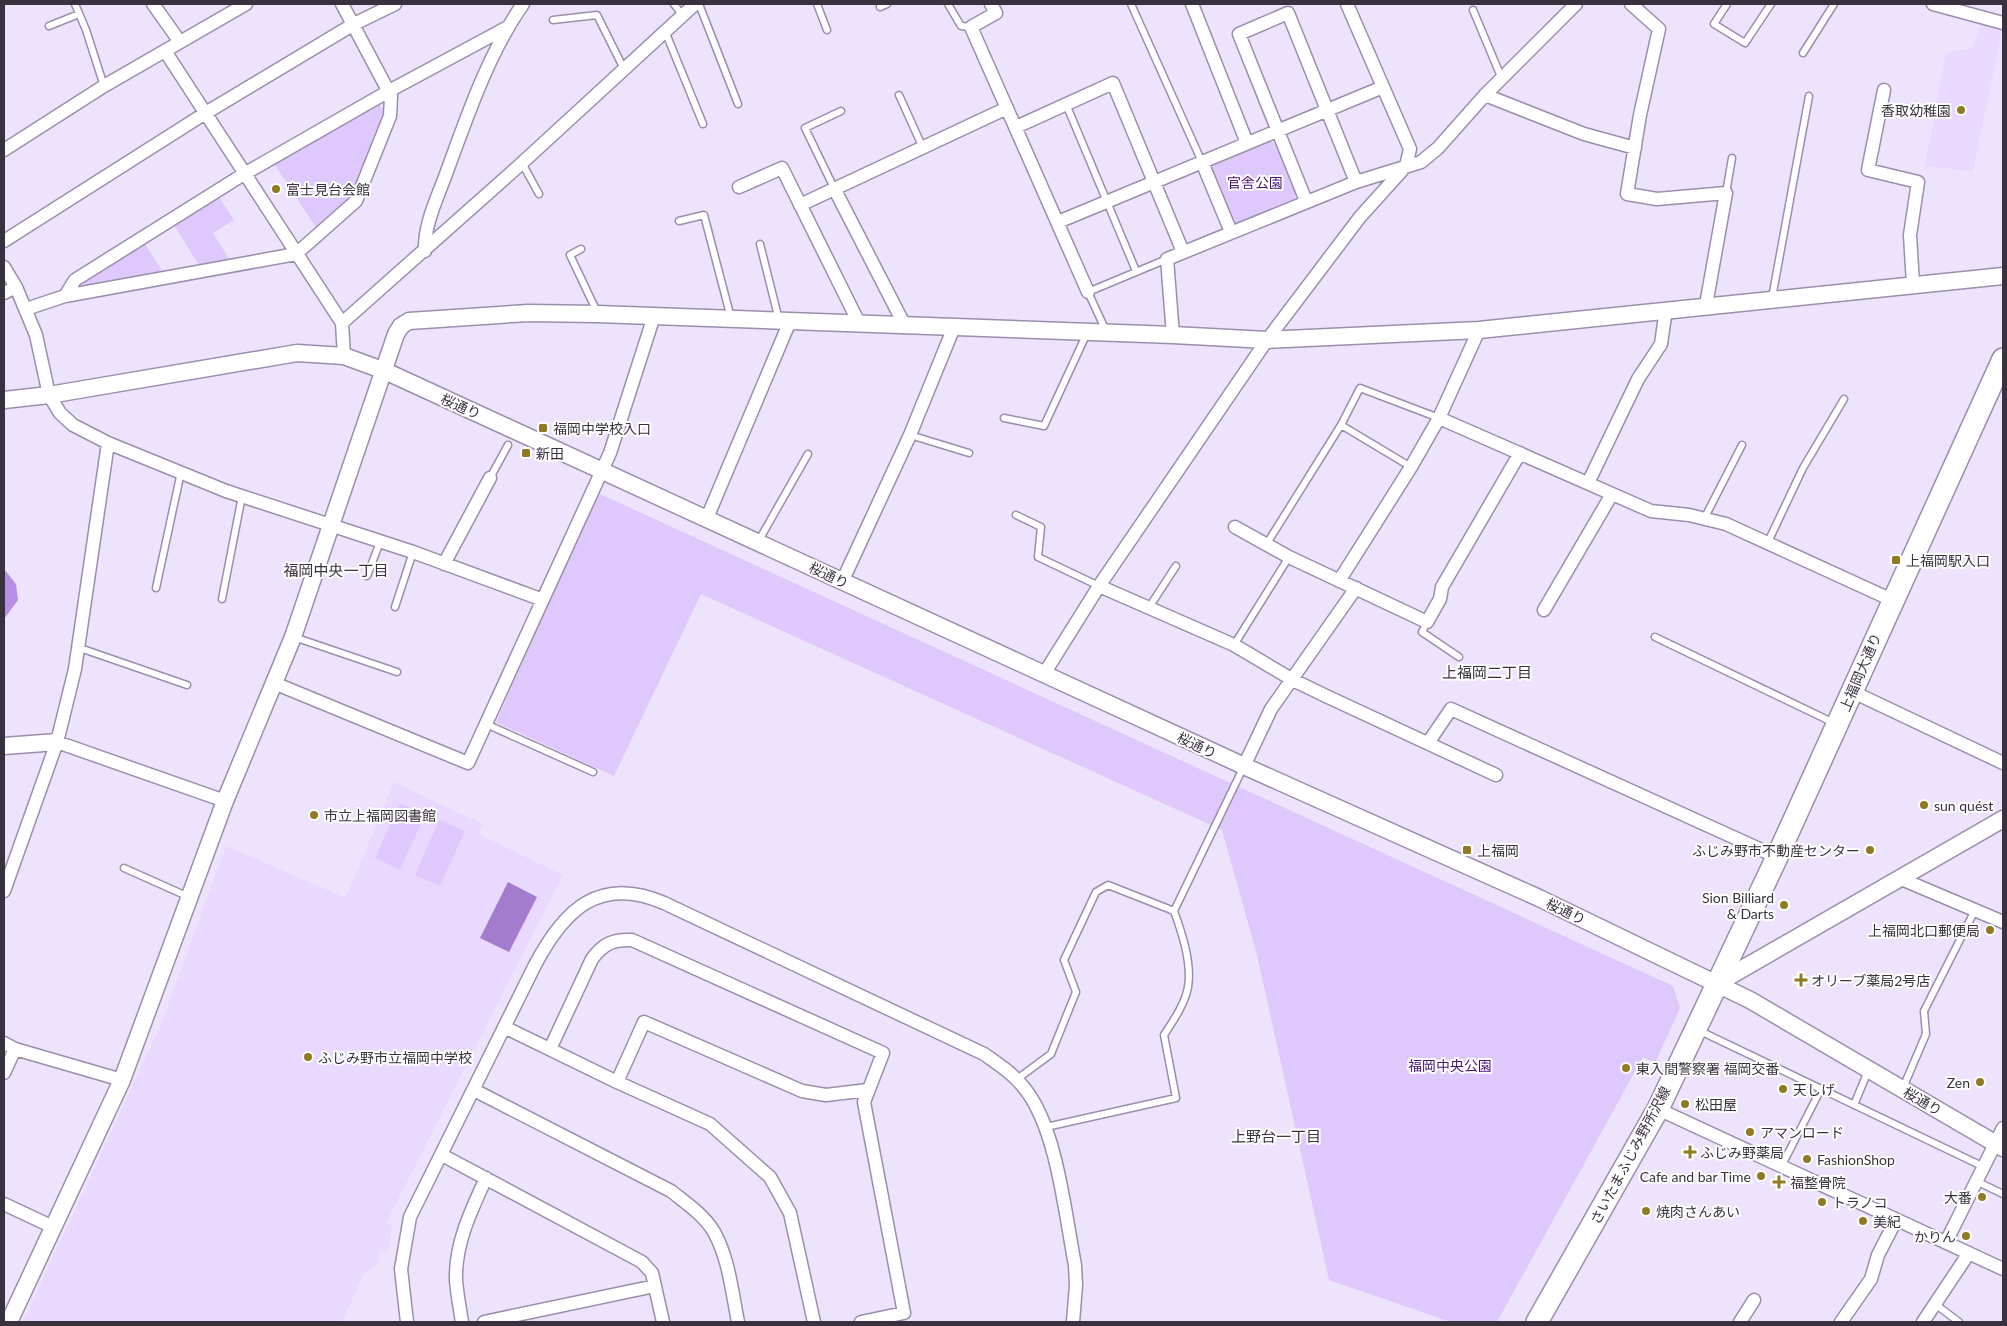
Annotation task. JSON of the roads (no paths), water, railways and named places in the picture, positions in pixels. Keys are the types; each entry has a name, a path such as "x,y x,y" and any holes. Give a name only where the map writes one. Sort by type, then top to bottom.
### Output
{"main road":[{"name":"上福岡大通り","path":"1716,984 1838,725 1892,600 2003,359"},
{"name":"さいたまふじみ野所沢線","path":"1537,1322 1658,1109 1716,984"}],"street":[{"path":"152,4 180,42"},
{"path":"4,150 104,86 246,4"},
{"path":"26,309 65,296 296,254 356,201 390,116 391,108 389,90 342,4"},
{"path":"4,241 204,114 354,24 395,4"},
{"path":"424,250 424,233 482,82 506,28 522,4"},
{"path":"342,323 697,4"},
{"path":"991,4 996,13 970,27 1088,292"},
{"path":"1192,4 1247,143"},
{"path":"1044,674 1099,586 1267,340 1334,250 1406,166 1410,149 1348,4"},
{"path":"1173,335 1167,259 1306,201 1356,182 1421,162 1438,148 1502,78 1576,4"},
{"path":"1631,4 1659,29 1627,194 1657,199 1726,193 1706,305"},
{"path":"1942,5 2003,23"},
{"path":"1306,201 1239,34 1288,13 1356,182"},
{"path":"65,296 75,280 244,174 389,90 506,28"},
{"path":"165,51 204,114 342,323 344,356"},
{"path":"1016,127 1113,83 1183,252"},
{"path":"1058,222 1383,87"},
{"path":"1884,90 1868,170 1918,182 1910,235 1913,284"},
{"path":"1486,95 1584,134 1635,148"},
{"path":"800,205 1007,108"},
{"path":"1202,162 1231,232"},
{"path":"738,187 782,168 859,324"},
{"path":"835,190 904,324"},
{"path":"4,267 16,287 36,336 49,395 60,413 73,425 108,443 242,496 413,552 543,600"},
{"path":"9,1322 122,1080 225,801 293,637 329,526 385,371 396,334 401,326 409,321 528,313 597,314 904,324 1267,340 1479,330 1772,298 2003,276"},
{"path":"4,293 16,287"},
{"path":"1588,483 1638,379 1661,344 1666,309"},
{"path":"274,683 468,763 610,453 654,316"},
{"path":"707,518 785,321"},
{"path":"842,582 910,434 954,327"},
{"path":"1339,581 1411,467 1439,418 1479,330"},
{"name":"桜通り","path":"4,400 49,395 274,356 313,353 344,356 385,371 601,472 707,518 842,582 1244,766 1539,898 1750,1000 2000,1146"},
{"path":"1439,418 1651,511 1726,524 1892,600"},
{"path":"4,890 10,854 57,742 74,669 108,443"},
{"path":"1235,527 1289,557 1427,622 1440,599 1442,587 1520,453"},
{"path":"444,564 490,478"},
{"path":"1544,610 1612,494"},
{"path":"1099,586 1234,645 1293,680 1496,775"},
{"path":"1244,766 1271,708 1293,680 1356,588"},
{"path":"1852,692 2003,763"},
{"path":"1428,743 1451,710 1777,857"},
{"path":"4,746 57,742 225,801"},
{"path":"1716,984 2003,820"},
{"path":"1899,878 2003,922"},
{"path":"407,1322 401,1269 410,1217 549,937 562,920 588,902 607,895 639,895 664,903 984,1054 1016,1079 1034,1101 1046,1128 1065,1211 1074,1265 1076,1285 1073,1322"},
{"path":"550,1049 596,954 609,943 619,940 632,940 883,1053 864,1102 904,1312 861,1322"},
{"path":"617,1082 644,1022 802,1091 826,1095 868,1090"},
{"path":"504,1027 617,1082 710,1124 770,1177 790,1213 814,1322"},
{"path":"4,1073 9,1046 122,1080"},
{"path":"474,1090 671,1191 697,1212 713,1231 725,1260 738,1322"},
{"path":"1658,1109 1896,1220 2002,1266"},
{"path":"1946,1242 1976,1181 2000,1146 2003,1128"},
{"path":"442,1155 642,1262 652,1273 663,1322"},
{"path":"462,1322 456,1282 457,1256 464,1227 486,1178"},
{"path":"4,1204 53,1227"},
{"path":"1841,1322 1871,1279 1878,1255 1896,1220"},
{"path":"1923,1322 1969,1253"},
{"path":"484,1322 655,1286"},
{"path":"1740,1322 1754,1300"}],"lane":[{"path":"75,4 86,30 104,86"},
{"path":"674,4 682,16"},
{"path":"697,4 738,104"},
{"path":"817,4 828,30"},
{"path":"880,7 887,4"},
{"path":"948,4 961,26 970,27"},
{"path":"1130,4 1202,162"},
{"path":"1727,4 1714,24 1746,42 1771,4"},
{"path":"1804,53 1834,4"},
{"path":"1474,10 1502,78"},
{"path":"49,26 79,14"},
{"path":"553,20 597,15 624,69"},
{"path":"665,31 703,124"},
{"path":"899,95 923,148"},
{"path":"1772,298 1809,96"},
{"path":"1066,104 1136,271"},
{"path":"835,190 805,128 841,111"},
{"path":"1726,193 1732,158"},
{"path":"522,163 539,194"},
{"path":"679,221 704,215 732,319"},
{"path":"760,244 785,321"},
{"path":"581,249 570,255 597,314"},
{"path":"1106,333 1088,292 1167,259"},
{"path":"1004,418 1044,426 1087,333"},
{"path":"1266,545 1341,425 1360,388 1439,418"},
{"path":"1768,542 1803,468 1844,399"},
{"path":"1341,425 1411,467"},
{"path":"910,434 969,453"},
{"path":"490,478 508,445"},
{"path":"1704,519 1742,445"},
{"path":"758,542 808,454"},
{"path":"156,588 181,472"},
{"path":"222,599 242,496"},
{"path":"1016,515 1041,527 1038,557 1099,586"},
{"path":"367,576 380,542"},
{"path":"395,607 413,552"},
{"path":"1234,645 1289,557"},
{"path":"1148,609 1176,566"},
{"path":"1427,622 1422,632 1459,657"},
{"path":"293,637 398,672"},
{"path":"1655,637 1838,725"},
{"path":"76,647 187,685"},
{"path":"486,724 593,772"},
{"path":"1046,1128 1176,1098 1164,1036 1179,1010 1188,987 1188,968 1181,930 1174,911 1244,766"},
{"path":"124,868 190,898"},
{"path":"1016,1079 1051,1054 1076,992 1064,960 1096,892 1108,885 1174,911"},
{"path":"1903,1089 1926,1034 1924,1011 1976,909"},
{"path":"1695,1028 1984,1167"},
{"path":"1854,1105 1869,1070"},
{"path":"1781,1166 1820,1089"},
{"path":"1976,1181 2003,1194"},
{"path":"1935,1304 1959,1322"}],"place":[{"name":"香取幼稚園","path":"1961,110"},
{"name":"富士見台会館","path":"276,189"},
{"name":"福岡中学校入口","path":"543,428"},
{"name":"新田","path":"526,453"},
{"name":"上福岡駅入口","path":"1896,560"},
{"name":"sun quést","path":"1924,805"},
{"name":"市立上福岡図書館","path":"314,815"},
{"name":"上福岡","path":"1467,850"},
{"name":"ふじみ野市不動産センター","path":"1870,850"},
{"name":"Sion Billiard & Darts","path":"1784,905"},
{"name":"上福岡北口郵便局","path":"1990,930"},
{"name":"オリーブ薬局2号店","path":"1801,980"},
{"name":"ふじみ野市立福岡中学校","path":"308,1057"},
{"name":"東入間警察署 福岡交番","path":"1626,1068"},
{"name":"Zen","path":"1980,1082"},
{"name":"天しげ","path":"1783,1089"},
{"name":"松田屋","path":"1685,1104"},
{"name":"アマンロード","path":"1750,1132"},
{"name":"ふじみ野薬局","path":"1690,1152"},
{"name":"FashionShop","path":"1807,1159"},
{"name":"Cafe and bar Time","path":"1761,1176"},
{"name":"福整骨院","path":"1779,1182"},
{"name":"大番","path":"1982,1197"},
{"name":"トラノコ","path":"1822,1202"},
{"name":"焼肉さんあい","path":"1646,1211"},
{"name":"美紀","path":"1863,1221"},
{"name":"かりん","path":"1966,1236"}],"district":[{"name":"福岡中央一丁目","path":"336,570"},
{"name":"上福岡二丁目","path":"1487,672"},
{"name":"上野台一丁目","path":"1276,1136"}],"park label":[{"name":"官舎公園","path":"1255,182"},
{"name":"福岡中央公園","path":"1450,1065"}]}
